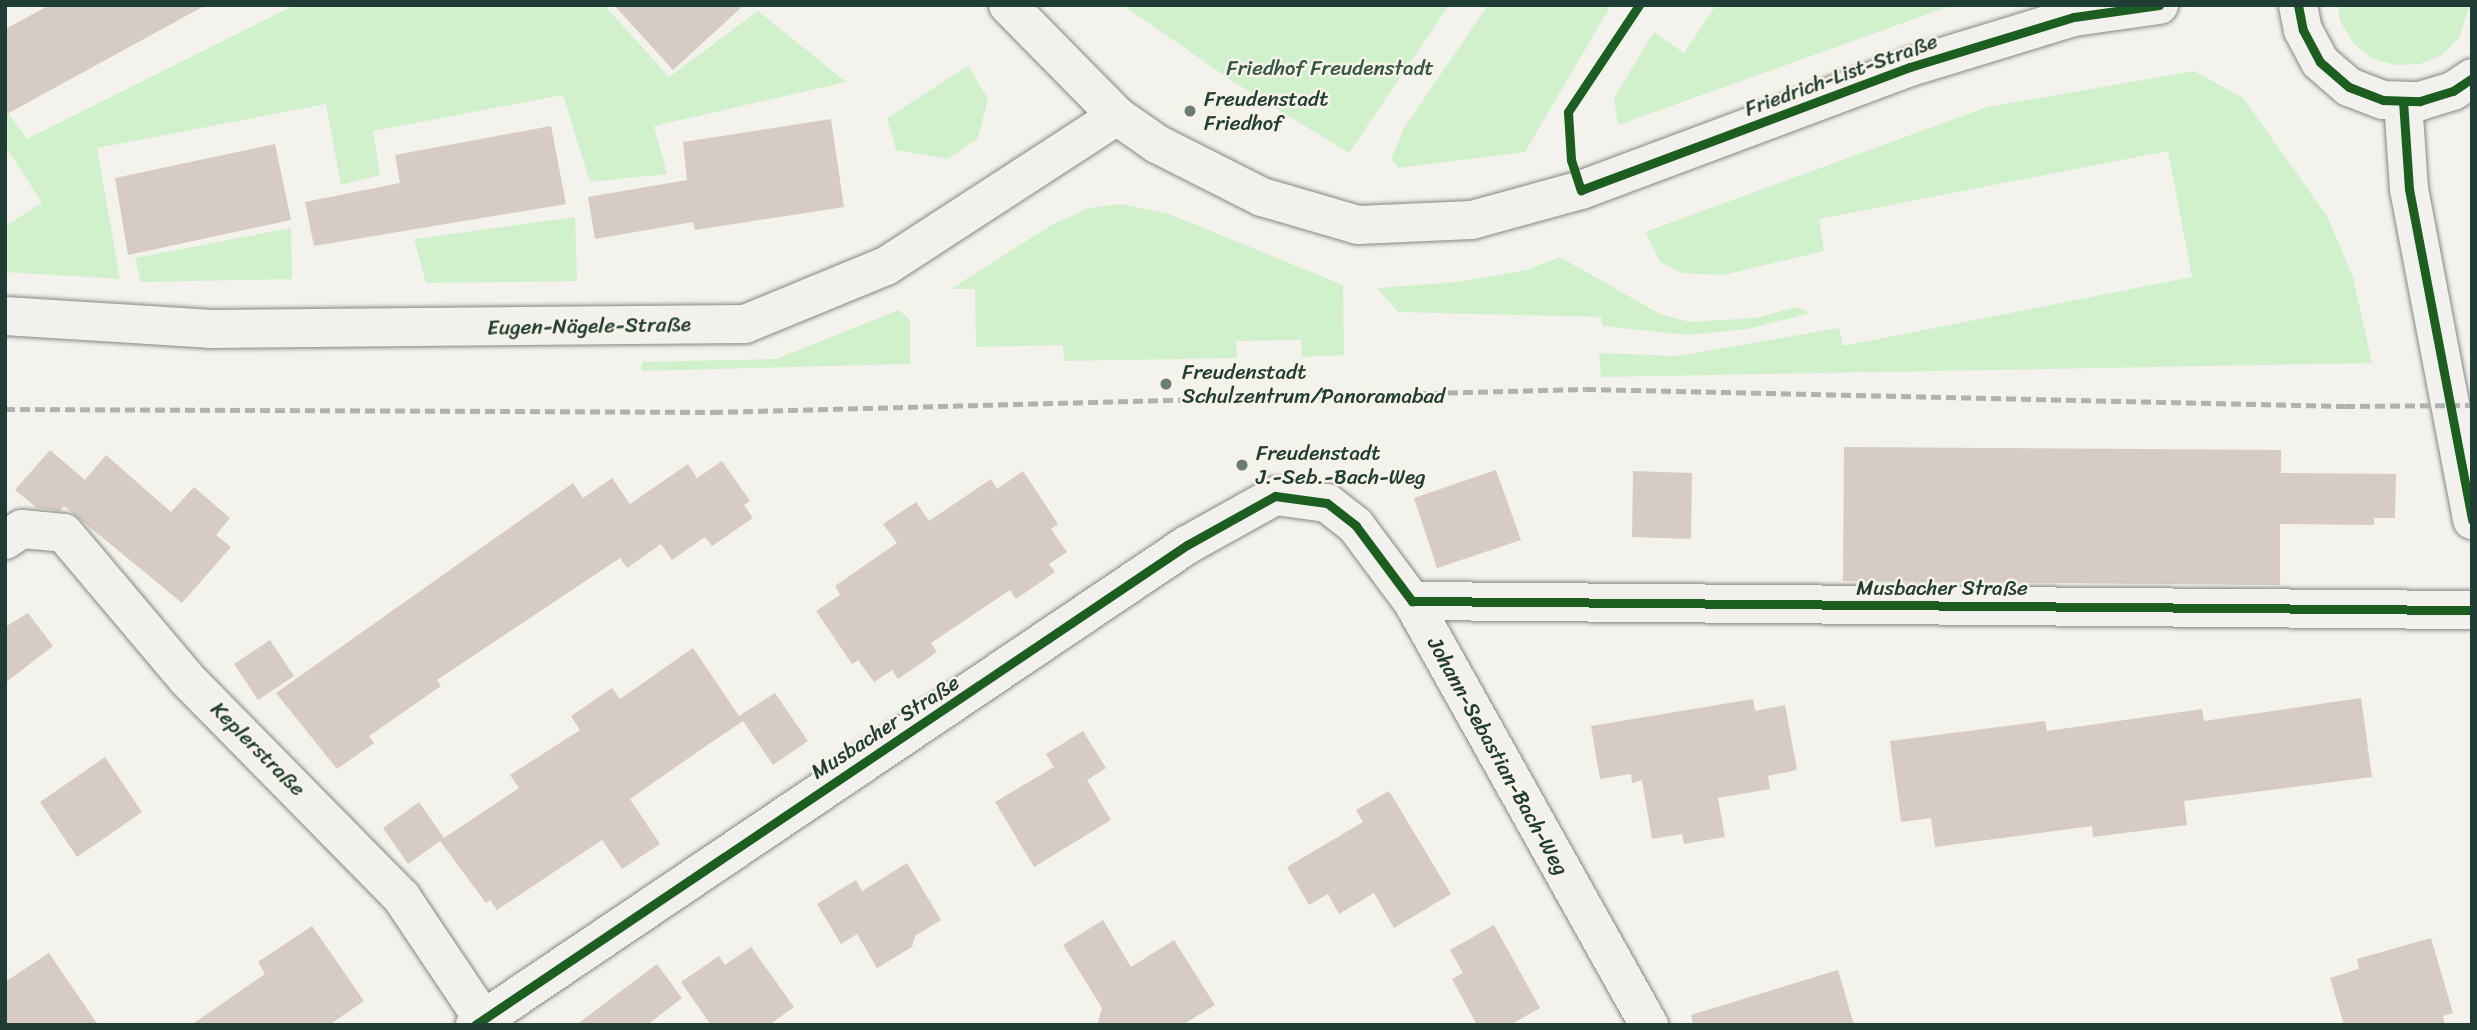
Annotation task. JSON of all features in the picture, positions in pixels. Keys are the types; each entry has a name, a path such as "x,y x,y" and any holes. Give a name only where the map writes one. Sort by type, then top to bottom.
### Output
{"street":[{"name":"Friedrich-List-Straße","path":"1008,5 1117,116 1157,144 1262,197 1358,225 1472,220 1581,190 1910,67 2074,17 2159,5"},
{"path":"2298,5 2302,30 2320,62 2349,87 2383,100 2420,102 2453,91 2472,78"},
{"path":"2403,101 2409,189 2472,520"},
{"name":"Eugen-Nägele-Straße","path":"5,316 209,329 745,324 886,266 1117,116"},
{"name":"Musbacher Straße","path":"479,1022 1187,545 1275,496 1327,503"},
{"name":"Johann-Sebastian-Bach-Weg","path":"1327,503 1356,526 1412,601 1649,1025"},
{"name":"Keplerstraße","path":"5,540 22,529 64,534 186,678 402,898 479,1022"},
{"name":"Musbacher Straße","path":"1412,601 2472,610"}],"green space":[{"path":"295,5 604,5 669,77 758,11 846,82 654,126 667,174 590,182 563,95 373,131 380,175 341,185 326,104 97,148 120,279 5,272 5,226 42,203 5,145 5,109 27,139"},
{"name":"Friedhof Freudenstadt","path":"1123,5 1449,5 1349,153 1232,81"},
{"path":"1488,5 1611,5 1525,152 1398,168 1391,159 1404,128"},
{"path":"1716,5 1953,5 1618,125 1614,98 1654,32 1684,53"},
{"path":"2338,5 2470,5 2459,38 2442,55 2420,64 2396,65 2373,59 2354,44 2340,21"},
{"path":"968,66 988,99 978,138 948,159 896,150 887,118"},
{"path":"2194,71 2243,98 2327,216 2353,277 2372,363 1601,377 1599,353 1677,356 1839,328 1843,346 2192,277 2168,151 1819,219 1824,251 1723,275 1682,273 1660,262 1645,232 1987,107"},
{"path":"1121,204 1169,214 1343,285 1344,355 1302,357 1301,340 1236,341 1237,358 1064,361 1063,345 976,347 975,289 951,289 1051,225 1089,208"},
{"path":"575,217 577,281 426,283 414,239"},
{"path":"291,228 292,279 141,282 135,258"},
{"path":"1560,257 1660,314 1690,322 1756,318 1796,307 1810,313 1747,329 1688,335 1603,326 1601,317 1398,312 1377,288 1457,282 1527,270"},
{"path":"899,310 910,320 910,364 641,371 642,362 776,359"}],"building":[{"path":"50,5 206,5 5,115 5,29"},
{"path":"614,5 744,5 673,70"},
{"path":"831,119 844,207 695,230 693,222 595,239 588,197 687,180 683,142"},
{"path":"551,126 566,204 314,246 305,202 400,183 395,155"},
{"path":"275,144 291,220 128,255 115,178"},
{"path":"1844,447 2281,450 2281,473 2396,474 2395,518 2374,518 2374,525 2280,524 2280,585 1843,581"},
{"path":"50,450 85,480 106,455 171,512 194,487 230,518 216,535 231,547 182,603 64,506 60,511 37,508 15,490"},
{"path":"722,461 750,501 744,505 753,518 712,546 705,537 672,560 661,544 627,568 620,558 437,680 441,686 369,736 374,743 337,769 276,693 573,483 583,498 612,478 630,504 688,464 697,478"},
{"path":"1496,470 1521,540 1437,568 1414,498"},
{"path":"1023,471 1058,524 1051,529 1067,552 1049,564 1055,572 1016,599 1010,590 931,643 937,652 898,679 892,670 874,682 858,660 852,664 816,611 840,595 835,586 897,543 883,524 916,502 929,521 991,479 997,489"},
{"path":"1633,471 1692,473 1691,539 1632,537"},
{"path":"28,613 53,646 5,683 5,627"},
{"path":"270,640 294,676 258,700 234,664"},
{"path":"693,648 739,716 775,693 808,741 773,765 743,721 706,746 630,799 660,844 622,869 602,840 497,910 490,900 486,903 440,841 408,864 383,828 419,802 444,838 519,788 510,775 580,730 571,716 612,688 620,699"},
{"path":"2361,698 2372,777 2184,801 2187,825 2093,837 2092,826 1935,847 1931,818 1901,822 1890,741 2045,721 2047,731 2202,709 2204,721"},
{"path":"1753,699 1755,711 1785,705 1797,770 1768,776 1770,789 1718,798 1725,837 1684,844 1682,834 1652,839 1642,780 1632,783 1631,774 1600,779 1591,726"},
{"path":"1083,731 1106,768 1087,780 1111,820 1034,867 995,802 1054,767 1046,754"},
{"path":"105,757 142,812 77,857 40,802"},
{"path":"1389,791 1451,894 1394,928 1374,893 1339,914 1328,894 1309,905 1287,867 1363,822 1356,810"},
{"path":"907,863 941,920 915,936 912,947 877,968 857,934 841,944 817,904 856,880 862,891"},
{"path":"1103,920 1131,967 1174,940 1215,1005 1182,1025 1097,1025 1102,1008 1063,945"},
{"path":"1494,925 1540,1008 1510,1025 1477,1025 1452,979 1463,973 1450,950"},
{"path":"312,926 364,1001 329,1025 191,1025 265,974 258,962"},
{"path":"2431,938 2453,1013 2443,1016 2445,1025 2344,1025 2330,978 2359,969 2357,959"},
{"path":"751,947 794,1007 769,1025 711,1025 681,982 719,956 725,965"},
{"path":"49,953 98,1025 5,1025 5,982"},
{"path":"657,964 682,998 647,1025 576,1025"},
{"path":"1838,970 1854,1025 1693,1025 1691,1015"}],"railway":[{"path":"5,409 713,412 1586,389 2345,406 2472,405"}],"cycle path":[{"path":"1639,5 1568,112 1571,160 1581,190 1910,67 2074,17 2159,5"},
{"path":"2298,5 2303,30 2320,62 2349,87 2383,100 2420,101 2453,91 2472,78"},
{"path":"2403,101 2409,189 2472,520"},
{"path":"475,1025 1187,545 1275,496 1327,503 1356,526 1412,601 2472,610"}],"place":[{"name":"Freudenstadt Friedhof","path":"1190,111"},
{"name":"Freudenstadt Schulzentrum/Panoramabad","path":"1166,384"},
{"name":"Freudenstadt J.-Seb.-Bach-Weg","path":"1242,465"}]}
